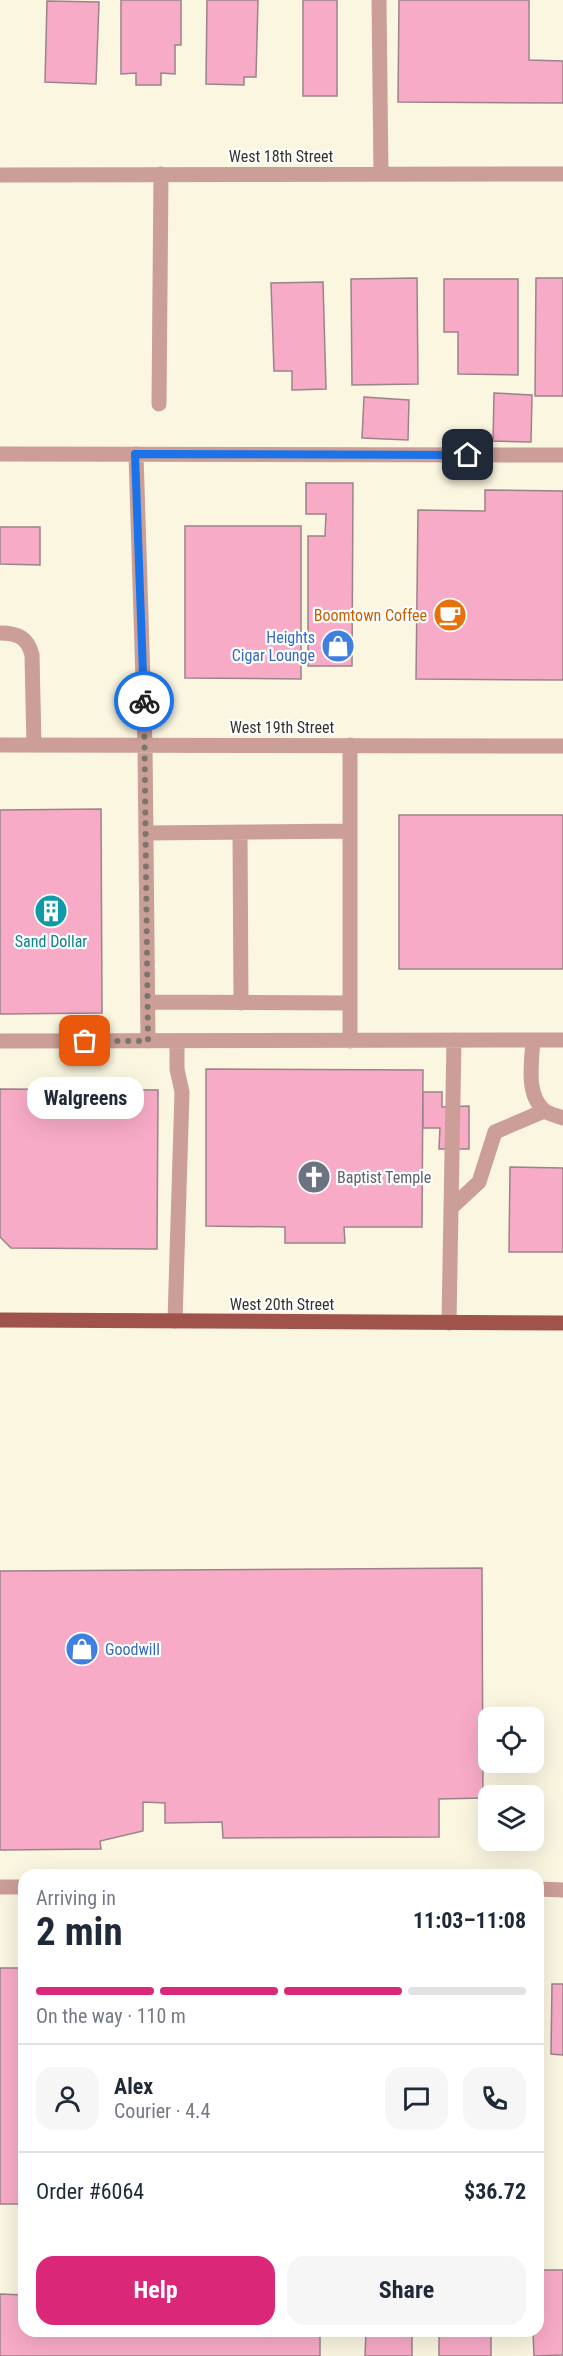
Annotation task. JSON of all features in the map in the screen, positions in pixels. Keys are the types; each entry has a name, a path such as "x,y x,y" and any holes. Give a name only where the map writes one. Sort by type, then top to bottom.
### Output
{"main road":[{"name":"West 20th Street","path":"0,1320 563,1323"}],"street":[{"path":"379,0 381,174"},
{"path":"159,404 161,174"},
{"name":"West 18th Street","path":"0,175 563,174"},
{"path":"0,454 563,455"},
{"path":"135,454 145,745 148,1041"},
{"path":"0,633 21,636 29,645 32,656 34,745"},
{"name":"West 19th Street","path":"0,744 563,746"},
{"path":"350,745 350,1041"},
{"path":"146,833 350,831"},
{"path":"240,832 241,1003"},
{"path":"148,1002 350,1003"},
{"path":"449,1323 454,1040"},
{"path":"533,1040 531,1079 533,1094 544,1111 563,1118"},
{"path":"0,1041 563,1040"},
{"path":"176,1321 182,1092 177,1069 177,1042"},
{"path":"451,1208 479,1182 495,1132 544,1111"},
{"path":"0,1887 18,1887"},
{"path":"544,1889 563,1890"}],"building":[{"path":"121,0 181,0 181,45 175,45 175,74 161,73 161,85 136,85 136,73 121,74"},
{"path":"207,0 258,0 256,77 244,77 244,85 206,84"},
{"path":"303,0 337,0 337,96 303,96"},
{"path":"399,0 529,0 529,60 563,61 563,103 398,102"},
{"path":"47,1 99,2 96,84 45,82"},
{"path":"417,278 418,384 352,385 351,279"},
{"path":"536,278 563,278 563,396 535,396"},
{"path":"444,279 518,279 518,375 458,374 458,332 444,332"},
{"path":"323,282 326,389 292,390 292,371 274,371 271,283"},
{"path":"494,393 532,395 531,442 493,441"},
{"path":"364,397 409,400 408,440 362,438"},
{"path":"306,483 353,483 352,666 308,666 308,536 325,536 326,514 306,514"},
{"path":"485,490 563,491 563,680 416,679 418,510 485,511"},
{"path":"185,526 301,526 301,679 185,678"},
{"path":"0,527 40,527 40,565 0,564"},
{"name":"Sand Dollar","path":"101,809 102,1013 0,1014 0,810"},
{"path":"399,815 563,815 563,969 399,969"},
{"name":"Baptist Temple","path":"206,1069 423,1070 422,1227 344,1227 345,1243 285,1243 285,1227 206,1226"},
{"path":"0,1089 158,1090 157,1249 11,1248 0,1237"},
{"path":"423,1092 442,1092 442,1107 469,1106 469,1149 439,1149 440,1128 423,1128"},
{"path":"510,1167 563,1168 563,1252 509,1252"},
{"path":"482,1568 483,1707 478,1707 478,1773 483,1773 483,1785 478,1785 478,1798 439,1799 439,1837 223,1838 222,1822 165,1823 165,1803 143,1802 143,1831 100,1841 101,1849 0,1850 0,1571"},
{"path":"0,1968 18,1968 18,2204 0,2204"},
{"path":"552,1984 563,1984 563,2055 551,2054"},
{"path":"544,2270 563,2270 563,2355 534,2356 533,2337 544,2337"},
{"path":"0,2294 18,2295 18,2337 320,2337 320,2356 0,2356"},
{"path":"366,2337 412,2337 412,2356 365,2356"},
{"path":"439,2337 491,2337 491,2356 439,2356"}],"way so far":[{"path":"85,1041 148,1041 144,701"}],"place":[{"name":"Boomtown Coffee","path":"450,615"},
{"name":"Heights Cigar Lounge","path":"338,646"},
{"name":"Sand Dollar","path":"51,911"},
{"name":"Walgreens","path":"85,1041"},
{"name":"Baptist Temple","path":"314,1177"},
{"name":"Goodwill","path":"82,1649"}],"route":[{"path":"144,701 135,454 468,455"}]}
